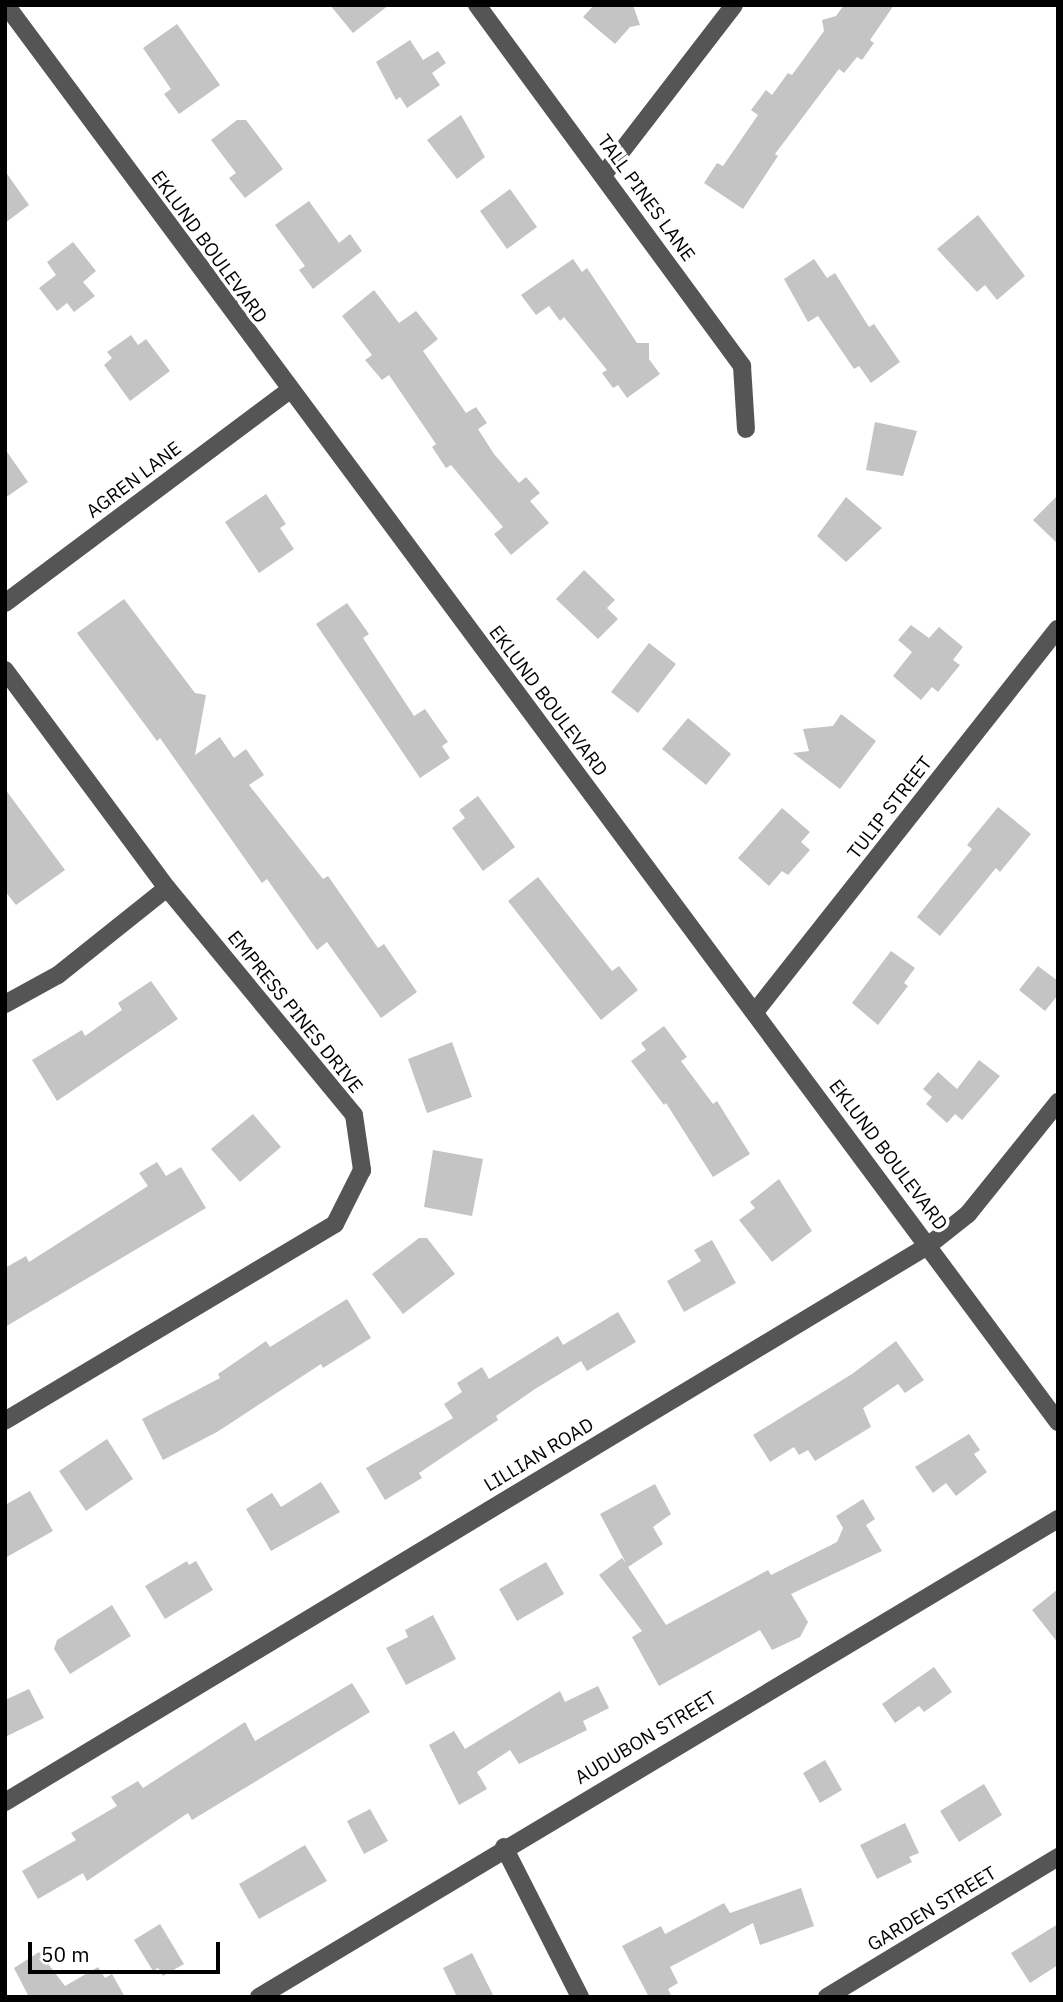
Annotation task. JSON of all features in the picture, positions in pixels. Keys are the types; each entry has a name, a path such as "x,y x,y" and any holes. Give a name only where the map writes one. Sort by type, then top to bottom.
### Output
{"street":[{"name":"EKLUND BOULEVARD","path":"6,5 288,391 755,1012 1058,1422"},
{"name":"TALL PINES LANE","path":"477,5 604,174 742,366 746,429"},
{"path":"604,174 734,5"},
{"name":"AGREN LANE","path":"5,603 288,391"},
{"name":"TULIP STREET","path":"755,1012 1058,629"},
{"name":"EMPRESS PINES DRIVE","path":"5,670 167,888 354,1115 362,1170 335,1224 5,1421"},
{"path":"5,1004 58,975 167,888"},
{"name":"LILLIAN ROAD","path":"5,1802 929,1245 968,1214 1058,1102"},
{"name":"AUDUBON STREET","path":"259,1997 504,1847 1058,1519"},
{"path":"504,1847 580,1997"},
{"name":"GARDEN STREET","path":"827,1997 1058,1857"}],"building":[{"path":"330,5 389,5 353,33"},
{"path":"594,5 633,5 640,25 630,27 615,44 583,17"},
{"path":"844,5 894,5 870,40 874,43 862,60 857,57 844,73 839,69 775,154 778,156 743,209 704,183 717,163 723,166 758,115 751,110 766,90 772,95 788,73 792,75 824,31 822,20 836,16"},
{"path":"177,24 220,85 179,114 164,94 171,89 143,48"},
{"path":"410,40 423,60 438,51 446,63 432,73 440,85 407,108 400,97 396,100 376,62"},
{"path":"461,115 485,157 457,179 427,140"},
{"path":"237,120 246,120 283,169 245,198 229,178 236,173 211,140"},
{"path":"5,171 29,205 5,223"},
{"path":"510,189 537,227 507,249 480,211"},
{"path":"309,201 339,243 350,234 362,251 313,289 299,270 305,266 275,225"},
{"path":"978,215 1025,276 997,300 985,285 977,292 937,249"},
{"path":"73,242 96,271 83,282 95,296 74,312 67,303 57,311 39,288 56,275 47,262"},
{"path":"573,259 582,272 587,268 637,343 649,343 649,359 660,374 627,398 618,385 613,388 602,373 607,370 564,317 560,321 549,306 536,315 521,295"},
{"path":"814,259 827,278 835,273 869,327 874,324 900,362 871,383 859,366 854,369 818,316 808,322 784,279"},
{"path":"374,290 399,323 416,311 438,339 423,351 466,413 476,407 487,423 478,429 494,454 519,483 526,477 540,493 530,501 549,523 511,555 494,534 503,527 451,465 446,468 432,447 436,444 389,375 382,380 365,360 372,355 342,316"},
{"path":"131,335 138,345 146,339 170,371 130,401 104,365 112,358 107,352"},
{"path":"875,422 917,431 903,476 866,470"},
{"path":"5,449 28,482 5,498"},
{"path":"266,494 286,524 280,528 294,549 259,573 225,522"},
{"path":"1058,495 1058,544 1033,520"},
{"path":"846,497 882,528 846,562 817,536"},
{"path":"584,570 615,600 607,608 618,619 598,639 556,599"},
{"path":"124,599 195,693 206,695 195,755 220,737 234,758 246,749 264,775 249,785 323,879 328,876 378,948 384,944 417,992 381,1018 327,942 317,950 267,879 262,883 160,738 157,741 77,633"},
{"path":"347,603 369,634 363,638 414,716 425,709 448,742 442,746 450,758 420,778 316,624"},
{"path":"911,625 929,638 939,627 963,647 953,660 960,665 938,692 932,687 921,700 893,676 912,652 898,640"},
{"path":"649,643 676,664 638,713 611,692"},
{"path":"841,714 876,741 840,789 793,753 809,751 803,729 833,726"},
{"path":"688,718 731,754 706,785 662,749"},
{"path":"5,789 65,870 16,905 5,891"},
{"path":"478,796 515,847 483,871 452,828 465,818 459,810"},
{"path":"998,807 1031,834 1000,872 996,868 940,936 917,917 972,849 967,845"},
{"path":"782,808 810,832 801,842 810,850 788,875 782,871 769,886 738,858"},
{"path":"538,877 612,971 619,966 638,990 601,1020 508,901"},
{"path":"891,951 915,968 904,983 908,986 878,1025 852,1003"},
{"path":"1038,966 1058,981 1058,995 1045,1011 1019,990"},
{"path":"151,981 178,1019 57,1101 32,1060 82,1030 85,1036 122,1010 118,1003"},
{"path":"664,1026 687,1057 681,1061 713,1104 717,1101 750,1154 713,1177 666,1103 664,1105 631,1061 646,1050 641,1043"},
{"path":"452,1042 472,1097 427,1113 408,1059"},
{"path":"979,1060 1000,1076 962,1120 955,1114 947,1123 926,1104 932,1097 923,1089 938,1072 957,1089"},
{"path":"253,1114 281,1147 240,1182 211,1149"},
{"path":"433,1150 483,1159 472,1216 424,1207"},
{"path":"157,1162 166,1176 181,1167 206,1208 5,1327 5,1268 26,1256 29,1262 148,1186 139,1173"},
{"path":"779,1179 812,1231 772,1262 739,1220 755,1208 750,1202"},
{"path":"419,1238 427,1238 455,1274 403,1314 372,1274"},
{"path":"712,1240 736,1283 684,1312 667,1281 701,1261 694,1250"},
{"path":"347,1299 371,1338 323,1368 321,1364 217,1432 163,1460 142,1419 220,1378 218,1374 266,1341 270,1347"},
{"path":"618,1312 636,1342 587,1371 581,1361 535,1389 496,1416 498,1420 419,1473 422,1478 385,1500 366,1468 453,1418 444,1404 462,1392 457,1383 482,1367 489,1379 558,1336 563,1345"},
{"path":"896,1341 924,1380 905,1393 898,1384 863,1408 871,1427 815,1461 808,1450 799,1455 794,1447 770,1462 753,1435 852,1374"},
{"path":"969,1434 980,1450 974,1454 987,1472 956,1496 946,1483 933,1493 915,1467"},
{"path":"107,1439 133,1479 86,1511 59,1471"},
{"path":"321,1482 340,1512 271,1551 246,1509 272,1493 281,1507"},
{"path":"655,1484 671,1514 653,1527 663,1544 628,1567 666,1625 768,1570 771,1575 837,1542 843,1528 836,1516 863,1499 875,1519 866,1525 882,1551 791,1594 808,1622 800,1637 772,1650 760,1630 659,1686 632,1637 642,1631 599,1575 622,1558 626,1563 600,1514"},
{"path":"30,1491 53,1531 5,1558 5,1505"},
{"path":"187,1561 189,1565 196,1561 213,1590 165,1619 145,1586"},
{"path":"546,1562 564,1594 517,1621 499,1589"},
{"path":"1058,1589 1058,1643 1032,1610"},
{"path":"112,1605 131,1636 70,1674 54,1649 57,1640"},
{"path":"433,1615 456,1659 406,1685 386,1648 408,1637 405,1630"},
{"path":"934,1667 952,1692 924,1712 919,1706 895,1723 882,1704"},
{"path":"352,1683 370,1712 192,1820 188,1813 87,1881 83,1873 38,1899 22,1871 76,1840 71,1833 117,1806 111,1797 138,1781 143,1788 245,1722 255,1741"},
{"path":"598,1686 609,1708 583,1721 587,1730 519,1764 510,1750 477,1772 487,1789 459,1805 429,1745 454,1731 465,1749 560,1691 565,1702"},
{"path":"29,1689 44,1718 5,1737 5,1700"},
{"path":"825,1760 842,1790 820,1803 803,1773"},
{"path":"984,1784 1002,1815 959,1842 940,1811"},
{"path":"370,1809 388,1841 364,1854 347,1821"},
{"path":"905,1823 919,1853 909,1857 912,1862 877,1879 860,1845"},
{"path":"305,1845 327,1881 259,1919 239,1884"},
{"path":"801,1888 814,1926 760,1945 753,1923 670,1967 678,1983 668,1989 672,1997 649,1997 622,1946 661,1926 665,1934 724,1903 730,1913"},
{"path":"160,1924 184,1964 163,1976 158,1968 153,1971 134,1940"},
{"path":"1058,1924 1058,1965 1030,1983 1011,1953"},
{"path":"39,1952 65,1986 98,1967 105,1978 112,1974 125,1997 29,1997 14,1968"},
{"path":"472,1953 494,1997 457,1997 443,1968"}]}
